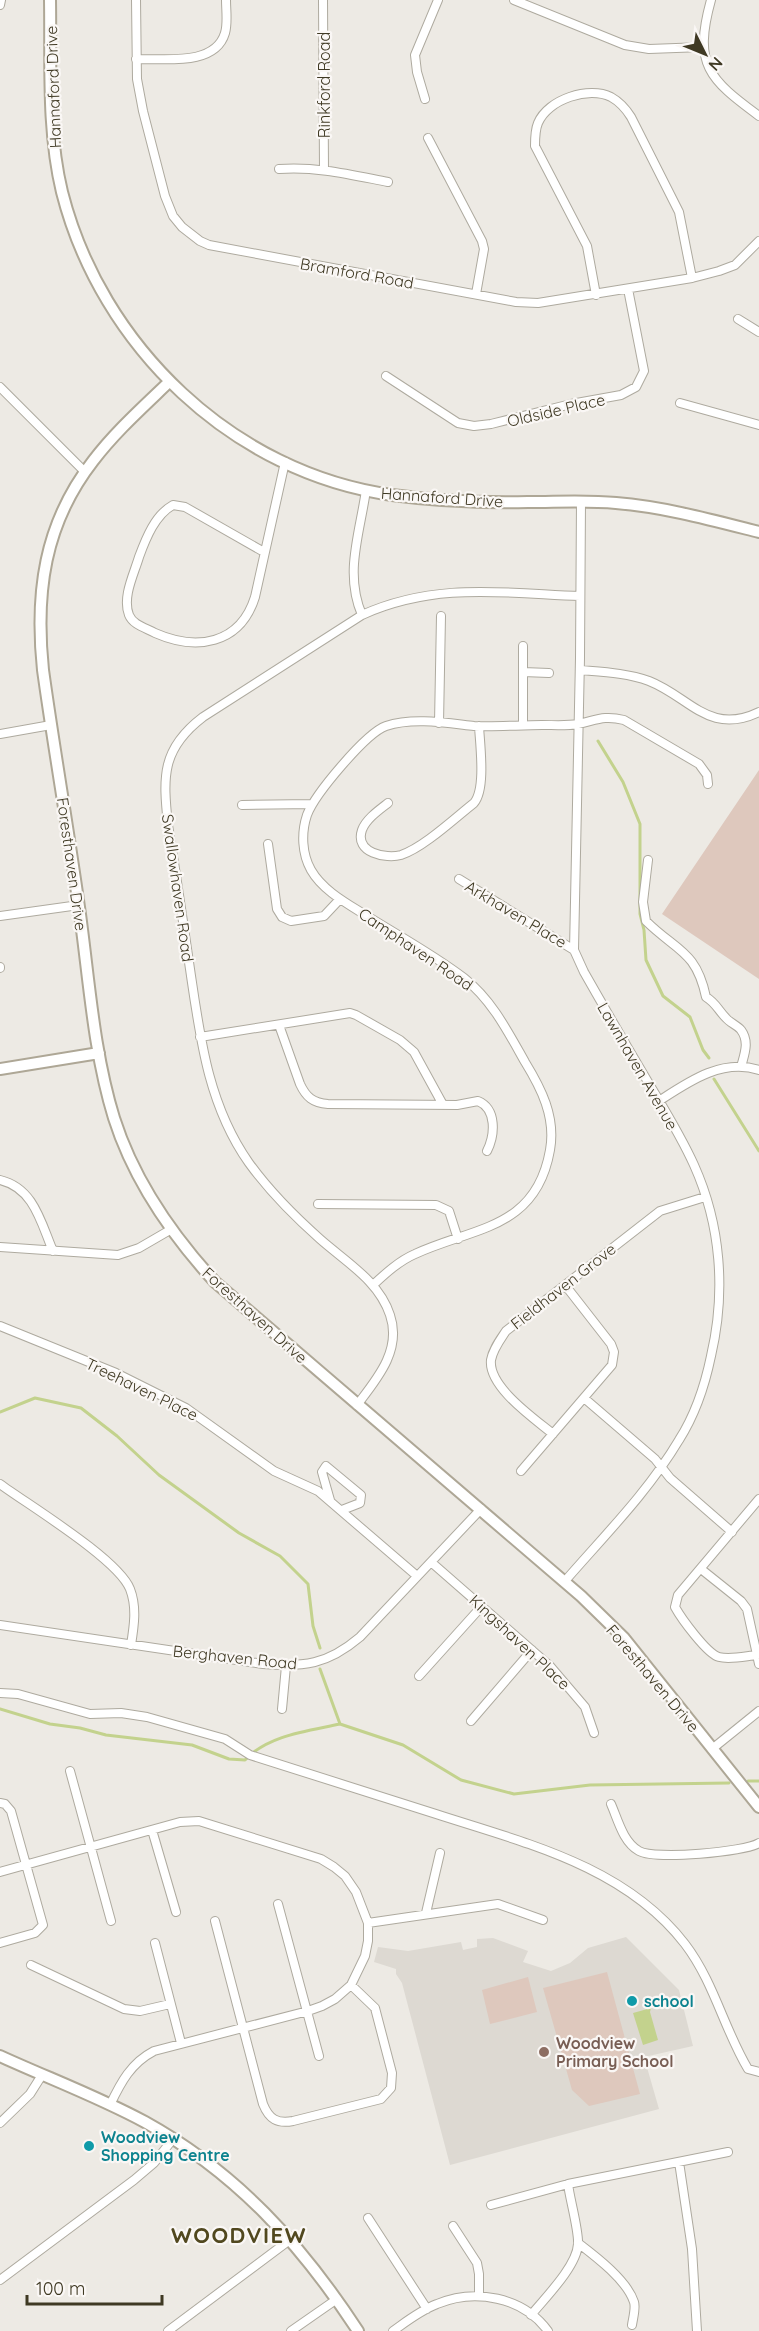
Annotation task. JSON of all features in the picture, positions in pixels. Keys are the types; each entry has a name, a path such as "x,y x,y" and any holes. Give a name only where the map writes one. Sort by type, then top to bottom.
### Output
{"street":[{"path":"0,5 1,0"},
{"name":"Hannaford Drive","path":"50,0 51,111 56,160 67,208 91,272 124,328 169,382 233,433 285,462 323,478 366,490 454,501 616,502 672,510 759,532"},
{"name":"Bramford Road","path":"136,0 136,59 143,111 165,196 173,216 182,227 200,241 238,252 528,303 548,303 692,278 735,265 759,241"},
{"path":"136,59 197,57 214,48 224,35 226,0"},
{"name":"Rinkford Road","path":"323,0 324,170"},
{"path":"425,99 417,72 416,56 438,0"},
{"path":"514,0 625,45 648,49 703,47"},
{"path":"711,0 705,21 703,47 711,74 720,86 759,116"},
{"path":"596,295 588,246 535,146 538,121 546,111 572,96 588,93 610,97 625,108 631,117 679,212 692,278"},
{"path":"428,138 483,241 484,249 476,294"},
{"path":"279,169 299,167 388,182"},
{"name":"Oldside Place","path":"386,376 458,423 474,426 621,395 636,387 644,371 628,289"},
{"path":"742,321 759,332"},
{"name":"Foresthaven Drive","path":"169,382 108,444 85,472 66,504 55,529 39,608 40,645 99,1053 106,1091 125,1150 149,1197 170,1230 223,1289 565,1581 624,1638 759,1807"},
{"path":"0,387 85,472"},
{"path":"680,403 759,425"},
{"path":"264,552 185,507 173,505 159,515 142,550 127,603 130,618 142,627 181,642 206,642 219,639 241,624 251,608 285,462"},
{"path":"362,615 354,594 352,574 366,490"},
{"name":"Lawnhaven Avenue","path":"565,1581 622,1516 681,1439 707,1374 718,1318 720,1272 714,1227 687,1151 584,972 574,950 581,501"},
{"name":"Swallowhaven Road","path":"357,1405 382,1373 391,1350 392,1318 373,1285 288,1210 268,1187 248,1161 222,1114 206,1067 200,1038 168,825 165,790 168,761 183,736 203,717 362,615 387,604 421,595 442,593 580,596"},
{"path":"440,723 441,616"},
{"path":"523,646 523,725"},
{"path":"580,670 615,673 647,680 710,717 725,720 740,719 759,712"},
{"path":"523,672 549,673"},
{"name":"Camphaven Road","path":"373,1285 388,1271 412,1255 487,1229 515,1212 536,1188 543,1174 551,1147 551,1128 545,1100 539,1086 501,1021 477,990 450,968 339,899 317,879 306,858 303,834 312,804 364,741 385,726 396,724 440,723 479,726 578,724 605,717 624,720 699,764 707,775 708,784"},
{"path":"0,734 51,725"},
{"path":"388,803 371,818 362,830 362,837 368,850 386,857 402,854 417,845 474,803 479,796 481,785 479,726"},
{"path":"242,805 312,804"},
{"path":"268,844 277,909 282,917 291,921 324,916 339,899"},
{"path":"648,860 643,902 646,921 691,959 698,969 706,997 716,1003 727,1019 741,1030 746,1040 741,1067"},
{"name":"Arkhaven Place","path":"459,879 574,950"},
{"path":"0,916 79,905"},
{"path":"200,1038 350,1013 400,1040 414,1052 442,1103"},
{"path":"279,1025 300,1084 312,1100 328,1104 442,1103 457,1105 475,1101 485,1105 489,1110 493,1131 487,1151"},
{"path":"0,1069 99,1053"},
{"path":"659,1101 694,1078 724,1069 741,1067 759,1070"},
{"path":"0,1180 22,1190 29,1198 53,1251"},
{"name":"Fieldhaven Grove","path":"553,1434 496,1382 491,1359 496,1346 506,1331 660,1211 705,1197"},
{"path":"318,1204 436,1205 449,1211 458,1239"},
{"path":"0,1247 118,1255 139,1248 170,1230"},
{"path":"521,1472 612,1365 614,1352 612,1344 565,1285"},
{"name":"Treehaven Place","path":"0,1326 116,1373 186,1408 265,1466 318,1491 417,1576"},
{"path":"584,1398 662,1466 670,1478 732,1532"},
{"path":"330,1500 322,1472 326,1466 361,1495 360,1503 342,1510"},
{"path":"0,1484 104,1559 123,1577 132,1598 134,1611 131,1645"},
{"path":"757,1655 726,1658 715,1656 681,1617 675,1606 676,1599 759,1499"},
{"name":"Berghaven Road","path":"0,1625 286,1666 321,1662 346,1649 360,1638 481,1509"},
{"name":"Kingshaven Place","path":"431,1562 532,1650 579,1699 591,1719 594,1732"},
{"path":"701,1569 744,1605 749,1613 759,1664"},
{"path":"418,1676 482,1606"},
{"path":"471,1721 532,1650"},
{"path":"282,1709 286,1666"},
{"path":"0,1693 18,1694 90,1714 121,1713 147,1717 225,1739 250,1755 538,1847 598,1872 660,1915 684,1943 699,1964 738,2053 748,2069 759,2072"},
{"path":"712,1749 759,1711"},
{"path":"70,1771 111,1921"},
{"path":"0,1803 5,1804 11,1811 43,1925 35,1933 0,1943"},
{"path":"611,1804 628,1841 645,1854 660,1856 744,1849 759,1843"},
{"path":"0,1872 180,1822 200,1821 321,1859 334,1867 351,1883 363,1906 368,1923 365,1956 351,1985 334,1999 308,2012 154,2051 136,2062 121,2083 110,2105"},
{"path":"152,1830 176,1912"},
{"path":"426,1913 440,1853"},
{"path":"278,1904 319,2056"},
{"path":"368,1923 498,1904 543,1920"},
{"path":"215,1921 263,2104 267,2113 276,2121 282,2123 293,2121 381,2099 389,2092 393,2081 378,2016 372,2004 351,1985"},
{"path":"155,1943 180,2043"},
{"path":"31,1965 124,2008 140,2011 170,2004"},
{"path":"0,2056 145,2122 197,2155 243,2191 291,2239 337,2299 358,2331"},
{"path":"0,2123 30,2094 42,2075"},
{"path":"0,2280 134,2180 154,2163 173,2139"},
{"path":"491,2205 568,2184 728,2152"},
{"path":"679,2162 692,2248 697,2331"},
{"path":"531,2315 576,2254 578,2243 568,2184"},
{"path":"368,2218 428,2309"},
{"path":"453,2226 477,2263 479,2295"},
{"path":"168,2331 291,2239"},
{"path":"578,2243 602,2263 626,2289 634,2302 632,2325"},
{"path":"393,2331 428,2309 450,2299 479,2295 511,2303 531,2315 548,2331"},
{"path":"291,2331 337,2299"}],"shaded area":[{"path":"759,770 759,979 662,914"},
{"name":"Woodview Primary School","path":"626,1937 679,1990 693,2046 644,2057 659,2109 450,2165 402,1983 396,1974 396,1969 374,1962 378,1947 408,1951 461,1942 463,1950 477,1947 477,1939 493,1938 528,1951 523,1962 551,1971 570,1963 588,1948"},
{"path":"607,1972 640,2094 589,2106 572,2090 543,1988"},
{"path":"528,1977 537,2012 490,2024 482,1990"},
{"path":"651,2008 650,2012 658,2040 643,2045 633,2013"}],"waterway":[{"path":"598,741 623,782 640,824 640,914 644,930 646,960 663,996 690,1017 703,1050 709,1058"},
{"path":"714,1079 759,1151"},
{"path":"0,1412 35,1398 81,1408 117,1436 159,1475 239,1533 280,1556 308,1584 313,1626 320,1648"},
{"path":"320,1669 340,1724 403,1745 461,1780 514,1794 590,1785 729,1783"},
{"path":"0,1709 50,1724 80,1728 106,1735 192,1745 229,1759 245,1760 277,1739 340,1724"},
{"path":"748,1781 759,1781"}],"place":[{"name":"school","path":"632,2001"},
{"name":"Woodview Primary School","path":"544,2052"},
{"name":"Woodview Shopping Centre","path":"89,2146"}],"district":[{"name":"WOODVIEW","path":"239,2235"}]}
